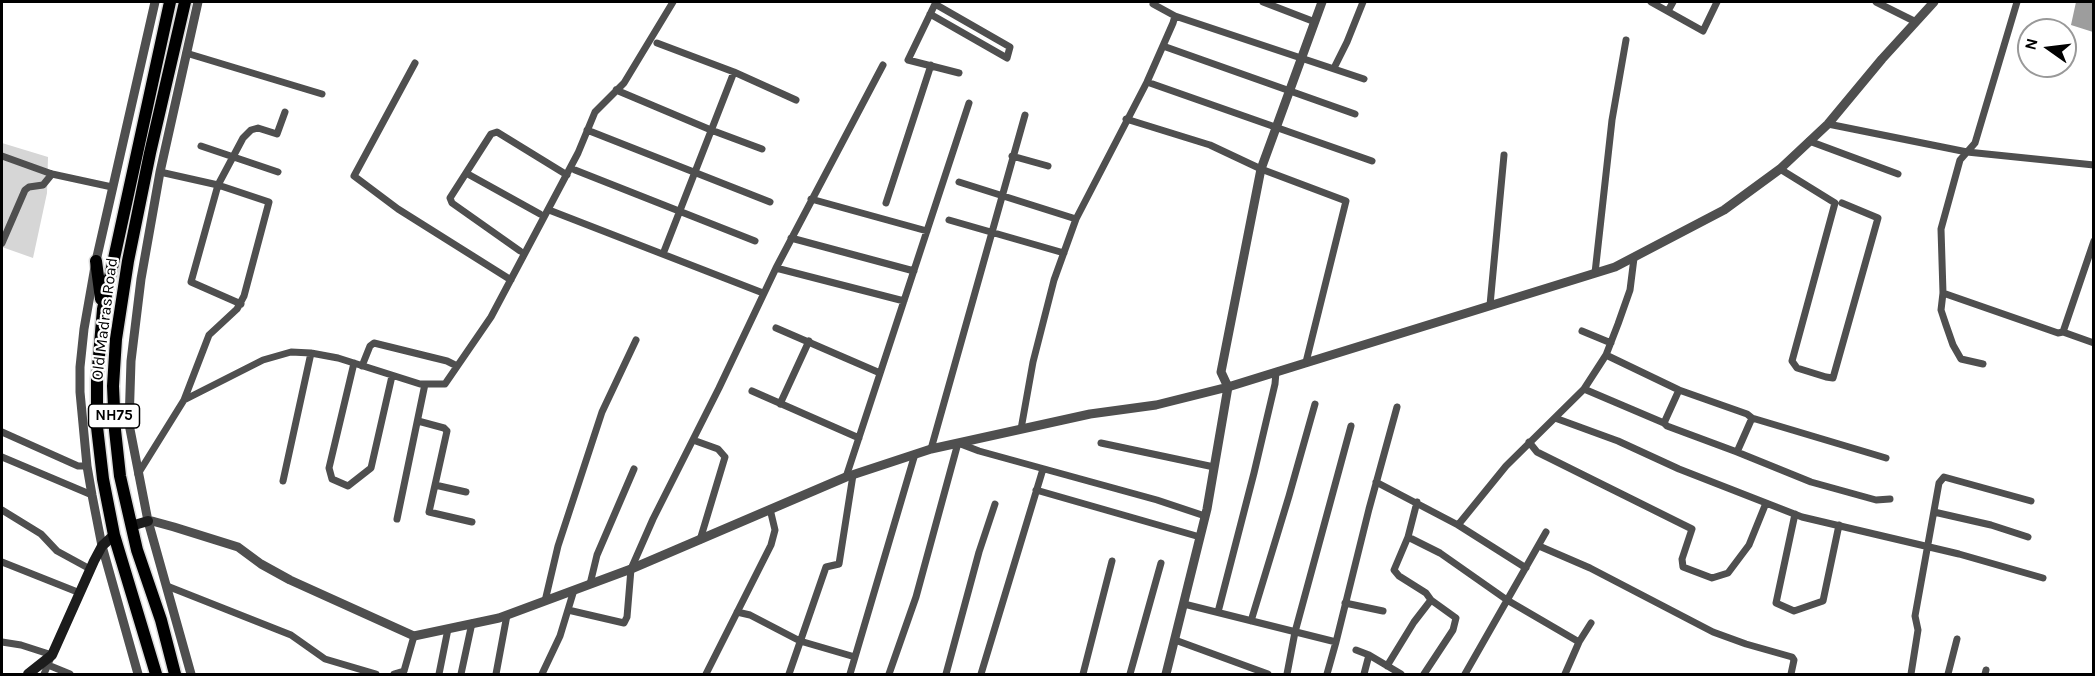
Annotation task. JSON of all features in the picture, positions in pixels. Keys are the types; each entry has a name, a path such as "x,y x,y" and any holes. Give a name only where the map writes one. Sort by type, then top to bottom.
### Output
{"highway":[{"name":"Old Madras Road","path":"156,675 114,535 103,479 97,427 97,380 103,309 170,2"},
{"name":"Old Madras Road","path":"175,675 161,620 131,526 120,476 113,386 116,339 128,261 185,2"},
{"path":"96,261 103,309"}],"main road":[{"path":"131,526 148,521"},
{"path":"28,675 50,660 90,569 102,546 114,535"}],"street":[{"path":"138,675 102,546 92,495 80,392 80,367 96,261 154,2"},
{"path":"191,675 148,521 129,424 131,361 141,279 160,172 198,2"},
{"path":"184,400 263,360 291,352 338,358 425,384 445,384 491,317 567,176 595,112 624,83 673,2"},
{"path":"1154,2 1153,4 1175,16 1364,79"},
{"path":"1263,2 1315,22"},
{"path":"1166,675 1205,516 1228,387 1221,372 1261,169 1322,2"},
{"path":"1334,68 1347,42 1362,2"},
{"path":"1651,2 1702,31 1716,2"},
{"path":"1668,11 1673,2"},
{"path":"1876,2 1916,22"},
{"path":"148,521 174,526 238,547 261,564 290,580 414,636 507,615 631,569 849,476 915,454 1090,414 1156,405 1228,387 1615,267 1724,210 1780,169 1828,124 1934,2"},
{"path":"1983,364 1961,359 1953,345 1941,310 1943,293 1941,230 1959,160 1975,143 2017,2"},
{"path":"930,14 1007,58 1010,47 935,3 908,60 959,73"},
{"path":"1021,429 1033,362 1054,280 1076,219 1147,82 1175,16"},
{"path":"1595,273 1612,120 1626,40"},
{"path":"657,43 734,72 796,100"},
{"path":"1162,46 1355,114"},
{"path":"186,52 322,94"},
{"path":"415,63 354,176 398,209 511,280"},
{"path":"568,610 624,623 627,617 631,569 653,519 763,293 883,65"},
{"path":"886,203 931,65"},
{"path":"663,254 734,72"},
{"path":"1147,82 1372,161"},
{"path":"616,90 762,149"},
{"path":"789,675 826,567 839,564 849,476 859,438 969,103"},
{"path":"241,304 191,282 218,185 243,138 251,130 258,128 277,134 285,112"},
{"path":"931,449 1025,115"},
{"path":"1126,119 1210,145 1261,169 1346,201 1306,362"},
{"path":"1828,124 1966,153 2094,165"},
{"path":"587,130 770,202"},
{"path":"520,250 452,203 450,198 490,134 497,132 567,176"},
{"path":"1809,141 1898,174"},
{"path":"201,146 278,172"},
{"path":"1491,305 1504,155"},
{"path":"2,156 52,174 112,187"},
{"path":"1012,156 1048,165"},
{"path":"1780,169 1835,203 1792,361 1797,368 1833,378 1878,218 1842,203"},
{"path":"575,170 755,241"},
{"path":"138,474 184,400 209,335 241,304 269,202 218,185 160,172"},
{"path":"466,173 540,214"},
{"path":"2,243 25,190 29,187 43,185 52,174"},
{"path":"959,182 1076,219"},
{"path":"811,199 927,231"},
{"path":"549,210 763,293"},
{"path":"949,220 1064,253"},
{"path":"791,238 914,271"},
{"path":"2064,332 2094,241"},
{"path":"1458,525 1506,466 1584,389 1606,356 1630,290 1634,258"},
{"path":"776,268 904,301"},
{"path":"1943,293 2058,333 2064,332 2094,343"},
{"path":"776,328 809,340 880,373"},
{"path":"1582,331 1611,343"},
{"path":"545,601 558,546 602,412 636,340"},
{"path":"780,404 809,340"},
{"path":"362,366 370,346 374,343 447,361 457,366"},
{"path":"283,482 310,353"},
{"path":"1606,356 1678,390 1747,414 1752,418 1886,459"},
{"path":"354,363 329,468 332,479 348,486 371,468 392,376"},
{"path":"1218,612 1254,473 1276,372"},
{"path":"397,519 425,384"},
{"path":"1584,389 1667,426 1811,482 1876,500 1890,499"},
{"path":"1664,423 1678,390"},
{"path":"752,391 859,438"},
{"path":"1251,621 1315,404"},
{"path":"1327,675 1397,407"},
{"path":"1555,418 1618,441 1679,469 1795,514 1927,546 2043,578"},
{"path":"1737,452 1752,418"},
{"path":"417,421 444,428 447,431 429,513 472,522"},
{"path":"1287,675 1295,632 1351,426"},
{"path":"2,432 78,466 87,466"},
{"path":"693,440 718,449 725,457 700,540"},
{"path":"1530,442 1537,452 1692,529 1682,559 1683,567 1712,578 1728,573 1749,545 1766,503"},
{"path":"958,443 1205,516"},
{"path":"890,675 916,597 958,443"},
{"path":"1101,443 1214,467"},
{"path":"850,675 915,454"},
{"path":"2,458 92,495"},
{"path":"590,584 597,555 634,469"},
{"path":"981,675 1043,469"},
{"path":"1911,675 1918,630 1915,616 1939,483 1944,477 2031,501"},
{"path":"1376,482 1458,525 1526,568"},
{"path":"435,485 466,492"},
{"path":"1036,490 1200,537"},
{"path":"1417,502 1408,537 1395,570 1399,576 1426,593 1431,600 1456,618 1453,630 1424,675"},
{"path":"946,675 979,552 995,504"},
{"path":"706,675 771,545 776,530 770,509"},
{"path":"2,510 41,534 57,551 90,569"},
{"path":"1934,512 1991,525 2028,537"},
{"path":"1795,514 1776,603 1794,611 1823,601 1839,525"},
{"path":"1465,675 1546,532"},
{"path":"1408,537 1440,553 1507,600 1579,642"},
{"path":"1539,546 1590,568 1713,632 1792,657 1794,660 1791,675"},
{"path":"1083,675 1112,561"},
{"path":"2,562 80,593"},
{"path":"1130,675 1161,563"},
{"path":"167,586 291,635 325,658 376,675"},
{"path":"542,675 560,636 574,590"},
{"path":"1387,666 1414,622 1431,600"},
{"path":"1346,603 1383,611"},
{"path":"1184,604 1336,642"},
{"path":"737,612 750,615 800,641 855,657"},
{"path":"496,675 507,615"},
{"path":"461,675 472,623"},
{"path":"1565,675 1579,642 1591,623"},
{"path":"439,675 448,629"},
{"path":"394,675 404,671 414,636"},
{"path":"1948,675 1957,639"},
{"path":"1175,640 1268,675"},
{"path":"2,642 21,645 50,660 70,675"},
{"path":"1356,650 1369,655 1401,675"},
{"path":"1364,675 1369,655"},
{"path":"44,675 50,660"}],"shaded area":[{"path":"2076,2 2093,2 2093,32 2077,27 2077,18 2073,18"},
{"path":"2,143 48,157 47,193 33,258 2,247"}]}
